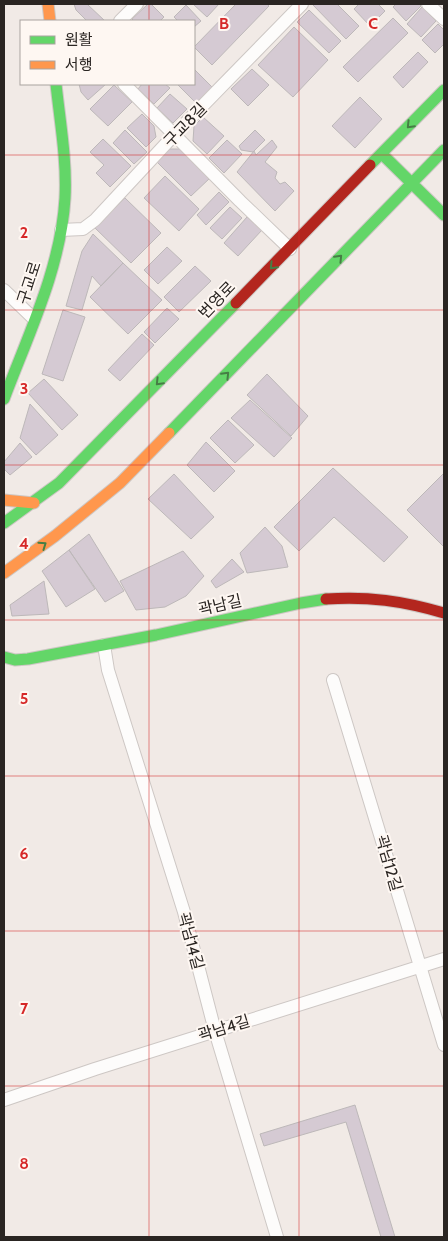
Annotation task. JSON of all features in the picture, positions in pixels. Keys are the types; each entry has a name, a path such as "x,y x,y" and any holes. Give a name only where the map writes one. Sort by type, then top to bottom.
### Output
{"main road":[{"name":"구교로","path":"4,399 53,263 61,230 65,198 63,146 56,85"},
{"name":"번영로","path":"4,523 59,483 90,453 444,90"},
{"path":"4,573 55,536 120,483 444,150"},
{"path":"382,154 444,214"},
{"path":"4,500 34,503"},
{"name":"곽남길","path":"4,657 15,660 28,659 328,599 384,599 413,604 444,614"},
{"path":"4,664 28,659"}],"street":[{"path":"121,20 137,4"},
{"name":"구교8길","path":"61,230 82,229 96,220 175,134 302,4"},
{"path":"428,4 444,20"},
{"path":"47,10 59,20"},
{"path":"125,85 290,249"},
{"path":"4,290 34,319"},
{"name":"곽남14길","path":"104,645 108,670 184,912 215,1031 277,1237"},
{"name":"곽남12길","path":"333,680 444,1045"},
{"name":"곽남4길","path":"4,1100 94,1069 444,959"}],"building":[{"path":"74,4 87,4 104,20 86,20 76,10"},
{"path":"148,4 151,4 164,17 161,20 132,19"},
{"path":"193,4 219,4 207,17"},
{"path":"236,4 267,4 269,6 212,65 195,46"},
{"path":"337,4 359,26 346,39 313,5"},
{"path":"359,4 378,4 385,11 370,26 354,9"},
{"path":"396,4 419,4 421,6 406,21 393,7"},
{"path":"186,5 201,21 195,26 195,20 177,20 174,17"},
{"path":"422,7 436,21 421,37 407,24"},
{"path":"309,10 341,41 329,53 297,22"},
{"path":"393,18 408,33 358,82 343,67"},
{"path":"438,24 444,30 444,44 435,53 422,40"},
{"path":"294,27 328,60 293,97 258,65"},
{"path":"418,52 428,62 403,88 393,77"},
{"path":"252,69 269,85 248,106 231,89"},
{"path":"195,70 212,87 196,103 178,85 195,85"},
{"path":"79,85 105,85 88,100 81,92"},
{"path":"114,85 132,102 108,126 90,109"},
{"path":"141,85 166,85 170,88 154,104 138,89"},
{"path":"170,94 187,109 173,123 157,108"},
{"path":"360,97 382,119 355,148 332,126"},
{"path":"142,114 154,126 156,137 146,147 127,128"},
{"path":"203,117 224,136 207,154 193,141 194,126"},
{"path":"125,130 147,152 134,164 113,143"},
{"path":"255,130 265,140 253,152 241,150 239,146"},
{"path":"103,139 131,166 110,187 96,173 104,165 90,152"},
{"path":"227,140 242,154 224,173 209,158"},
{"path":"272,140 277,147 265,162 277,172 275,178 280,184 285,182 294,191 275,211 237,172 254,151 256,155"},
{"path":"170,149 181,149 210,178 191,196 157,162"},
{"path":"165,176 199,209 179,231 144,198"},
{"path":"219,192 229,202 206,225 197,215"},
{"path":"125,198 161,233 131,263 95,228"},
{"path":"230,207 242,218 222,239 210,228"},
{"path":"247,217 262,230 238,256 224,243"},
{"path":"93,234 123,263 101,286 92,276 82,310 66,306 82,251"},
{"path":"167,247 182,261 158,284 144,270"},
{"path":"123,263 162,300 128,334 90,297"},
{"path":"195,266 211,281 179,312 164,297"},
{"path":"167,308 179,319 155,343 144,332"},
{"path":"63,310 85,317 63,381 42,374"},
{"path":"142,334 154,345 120,381 108,370"},
{"path":"267,374 308,416 291,436 247,395"},
{"path":"44,379 78,415 62,430 28,393"},
{"path":"250,400 292,438 274,457 231,418"},
{"path":"30,404 58,435 36,455 20,438"},
{"path":"228,420 254,445 235,463 210,438"},
{"path":"206,442 235,471 214,492 187,465"},
{"path":"20,443 32,457 10,475 4,469 4,462"},
{"path":"333,468 408,537 384,562 334,517 299,551 274,527"},
{"path":"444,473 444,547 407,510"},
{"path":"174,474 214,517 191,539 148,499"},
{"path":"265,527 282,546 288,567 247,573 240,553"},
{"path":"89,534 124,591 105,602 69,550"},
{"path":"69,550 95,589 66,607 42,571"},
{"path":"183,551 204,576 186,596 165,607 136,610 120,581"},
{"path":"232,559 244,572 216,588 211,581"},
{"path":"44,581 49,614 12,616 10,605"},
{"path":"355,1105 395,1237 381,1237 346,1122 264,1146 260,1134"}],"traffic: fast":[{"path":"4,399 42,301 57,250 62,224 65,198 65,170 56,85"},
{"path":"370,165 444,90"},
{"path":"169,433 444,150"},
{"path":"382,154 444,215"},
{"path":"4,523 59,483 236,303"},
{"path":"4,657 15,660 28,659 156,635 326,599"}],"traffic: slow":[{"path":"48,4 50,20"},
{"path":"4,573 55,536 120,483 169,433"},
{"path":"4,500 34,503"}],"traffic: jam":[{"path":"236,303 370,165"},
{"path":"326,599 356,598 385,600 444,613"}]}
